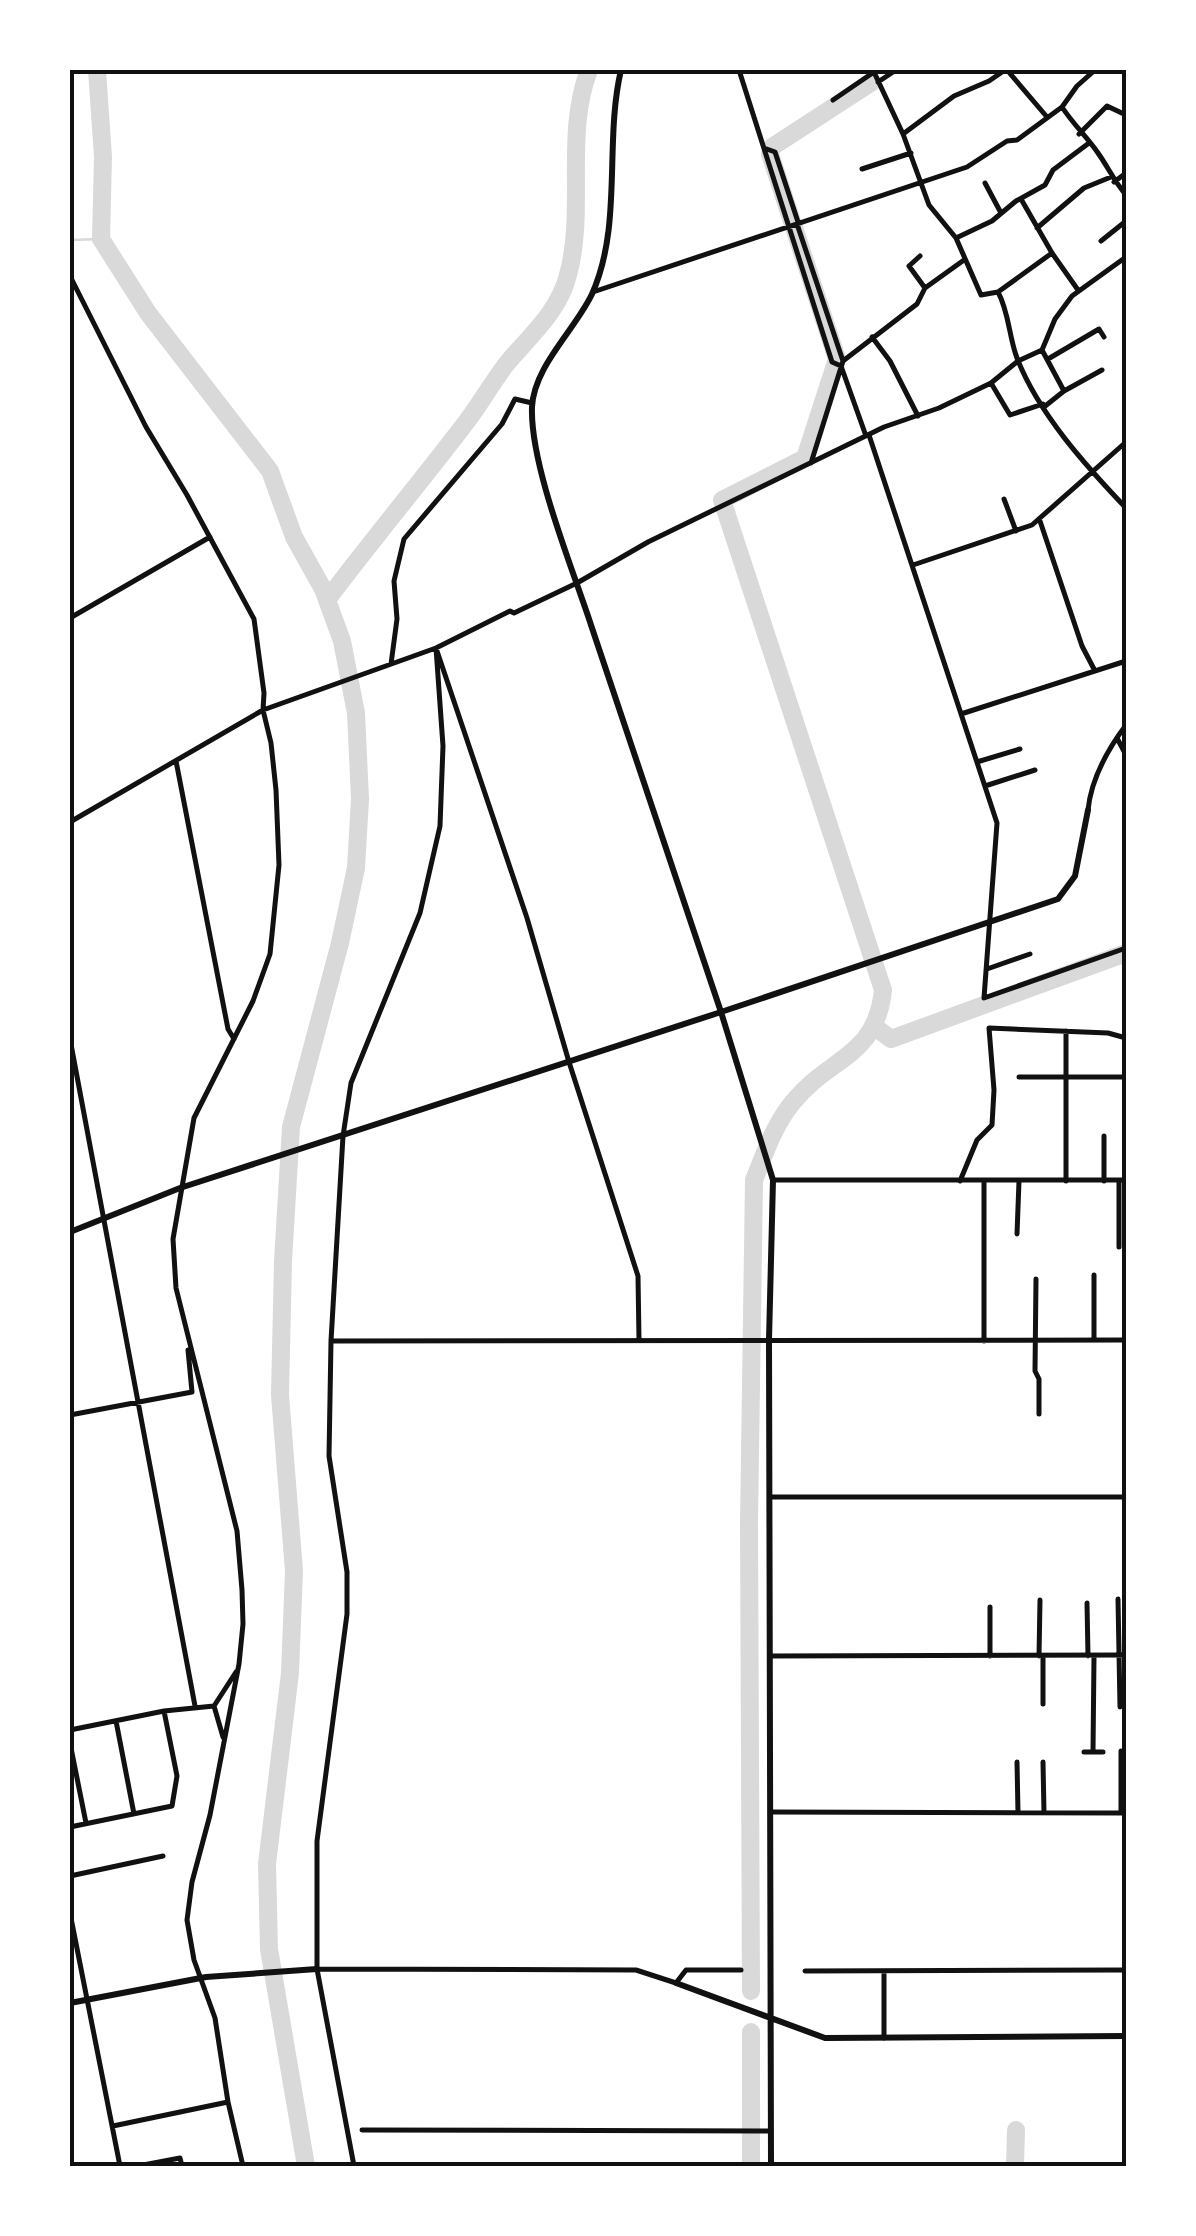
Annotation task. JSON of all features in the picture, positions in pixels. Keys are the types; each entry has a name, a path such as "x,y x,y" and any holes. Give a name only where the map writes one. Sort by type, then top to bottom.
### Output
{"street":[{"path":"620,70 606,241 593,292 542,373 532,403 538,458 773,1180 767,1340 771,2166"},
{"path":"739,70 832,362 842,364"},
{"path":"878,82 896,70"},
{"path":"904,134 954,96 1006,70 1048,118"},
{"path":"1013,77 1020,70"},
{"path":"593,292 967,167 1048,118 1096,70"},
{"path":"833,100 873,71 904,134 929,206 956,238 982,295 998,292 1052,253"},
{"path":"1079,134 1107,106 1126,115"},
{"path":"1062,107 1126,195"},
{"path":"956,238 1044,185 1053,170 1090,143"},
{"path":"764,148 775,152 997,831 984,998 1126,948"},
{"path":"862,169 911,154"},
{"path":"1037,228 1084,188 1126,173"},
{"path":"985,183 1001,213"},
{"path":"1021,199 1078,290"},
{"path":"1101,241 1126,220"},
{"path":"920,256 909,266 926,288"},
{"path":"70,822 263,710 436,648 510,610 514,613 648,542 867,435 991,383 1018,361 1042,350 1055,319 1078,290 1125,259"},
{"path":"811,463 842,364 872,336 917,304 926,288 964,260"},
{"path":"70,276 146,426 254,619 263,710 271,742 279,836 270,954 261,984 194,1118 172,1251 176,1288 237,1532 243,1624 238,1670 188,1903 188,1933 215,2018 243,2166"},
{"path":"998,292 1018,361 1044,406 1093,474 1126,508"},
{"path":"1048,358 1099,328 1104,336"},
{"path":"872,336 918,416"},
{"path":"1042,350 1064,391"},
{"path":"991,383 1010,415 1044,406 1102,370"},
{"path":"390,664 396,627 394,581 404,540 502,424 514,398 532,403"},
{"path":"912,565 1040,521 1126,442"},
{"path":"1004,499 1016,531"},
{"path":"1040,521 1082,646 1095,671"},
{"path":"70,618 210,537"},
{"path":"436,648 527,918 638,1276 640,1340"},
{"path":"354,2166 318,1970 317,1841 347,1614 347,1572 329,1456 331,1341 343,1136 350,1083 420,913 440,826 443,746 436,648"},
{"path":"961,714 1126,660"},
{"path":"70,1232 180,1188 1058,899 1075,876 1095,783 1126,725"},
{"path":"1117,738 1126,755"},
{"path":"977,762 1020,749"},
{"path":"176,761 228,1028 234,1039"},
{"path":"985,786 1035,770"},
{"path":"987,969 1030,954"},
{"path":"960,1181 977,1140 992,1125 994,1090 989,1028 1108,1033 1126,1038"},
{"path":"1066,1031 1066,1181"},
{"path":"70,1039 195,1706"},
{"path":"1019,1078 1126,1077"},
{"path":"1104,1136 1104,1180"},
{"path":"773,1180 1123,1180 1119,1247"},
{"path":"984,1181 984,1340"},
{"path":"1018,1181 1018,1234"},
{"path":"1094,1275 1094,1340"},
{"path":"1036,1279 1039,1414"},
{"path":"70,1415 192,1392 188,1336"},
{"path":"331,1341 1126,1340"},
{"path":"770,1497 1126,1497"},
{"path":"1118,1599 1123,1655 1120,1707"},
{"path":"1040,1600 1043,1704"},
{"path":"1087,1603 1093,1752"},
{"path":"990,1607 990,1656"},
{"path":"770,1656 1123,1655"},
{"path":"224,1742 214,1706 238,1670"},
{"path":"70,1730 164,1711 214,1706"},
{"path":"70,1827 172,1806 176,1776 164,1711"},
{"path":"116,1720 134,1814"},
{"path":"70,1743 86,1824"},
{"path":"772,1812 1124,1813 1121,1751"},
{"path":"1084,1752 1103,1752"},
{"path":"1018,1762 1018,1812"},
{"path":"1043,1762 1044,1813"},
{"path":"70,1876 163,1856"},
{"path":"70,1912 120,2166"},
{"path":"70,2003 203,1977 318,1970 636,1970 825,2038 1126,2036"},
{"path":"676,1983 686,1970 741,1970"},
{"path":"805,1971 1126,1970"},
{"path":"884,1972 884,2038"},
{"path":"112,2126 228,2102"},
{"path":"362,2130 768,2130"},
{"path":"138,2166 180,2158 182,2166"}],"waterway":[{"path":"97,70 103,157 101,239 148,313 270,471 294,537 323,589 342,641 356,713 360,799 356,868 291,1127 283,1261 280,1395 294,1571 290,1673 267,1864 269,1949 306,2166"},
{"path":"327,600 470,417 508,362 543,322 564,288 573,250 578,120 589,70"},
{"path":"751,1991 749,1523 754,1180 775,1130 793,1102 871,1030 883,990 722,500 805,458 837,359 770,154 772,147 872,82"},
{"path":"70,240 101,239"},
{"path":"875,1027 891,1039 1126,953"},
{"path":"751,2032 751,2166"},
{"path":"1015,2166 1016,2130"}]}
